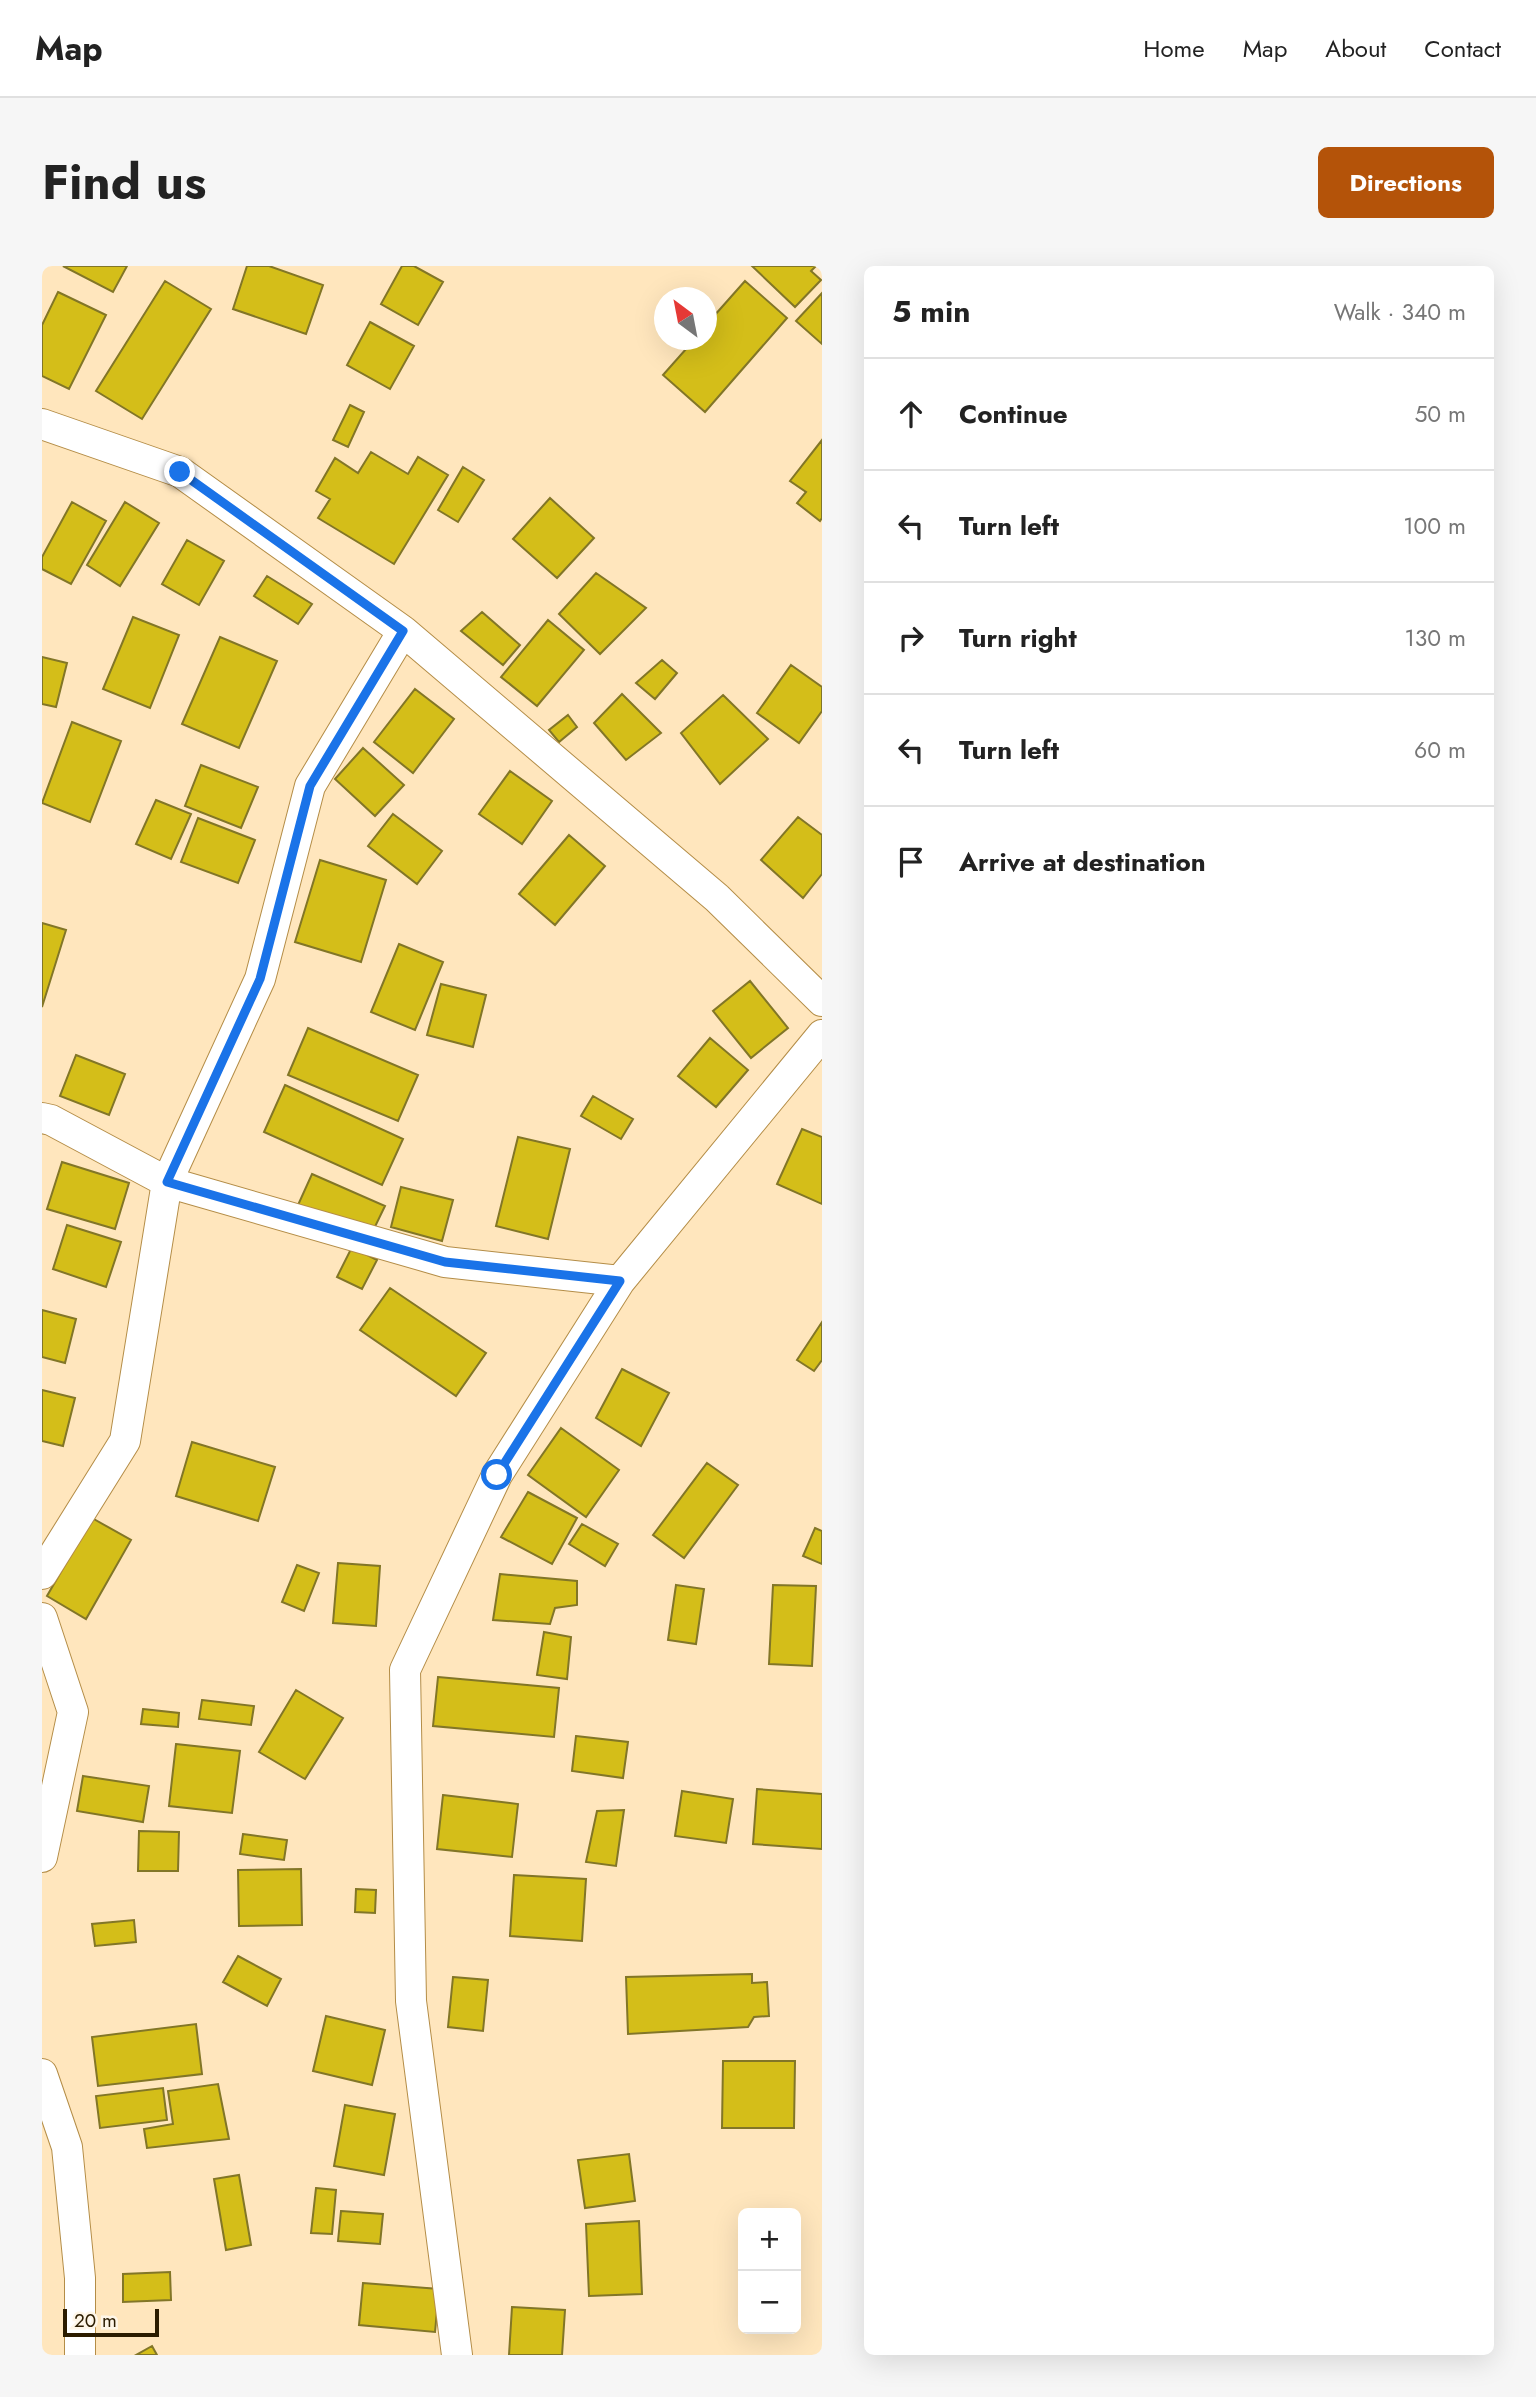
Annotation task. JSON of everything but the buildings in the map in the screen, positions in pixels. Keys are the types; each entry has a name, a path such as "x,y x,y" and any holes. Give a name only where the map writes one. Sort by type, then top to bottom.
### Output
{"street":[{"path":"42,424 180,472 403,631 717,898 822,1001"},
{"path":"42,1574 125,1441 167,1182 260,979 310,786 403,631"},
{"path":"457,2355 411,2001 405,1670 497,1475 620,1281 822,1035"},
{"path":"42,1118 167,1182 445,1262 620,1281"},
{"path":"42,1618 73,1712 42,1857"},
{"path":"42,2074 67,2147 80,2278 80,2355"}],"route":[{"path":"180,472 403,631 310,786 260,979 167,1182 445,1262 620,1281 497,1475"}]}
